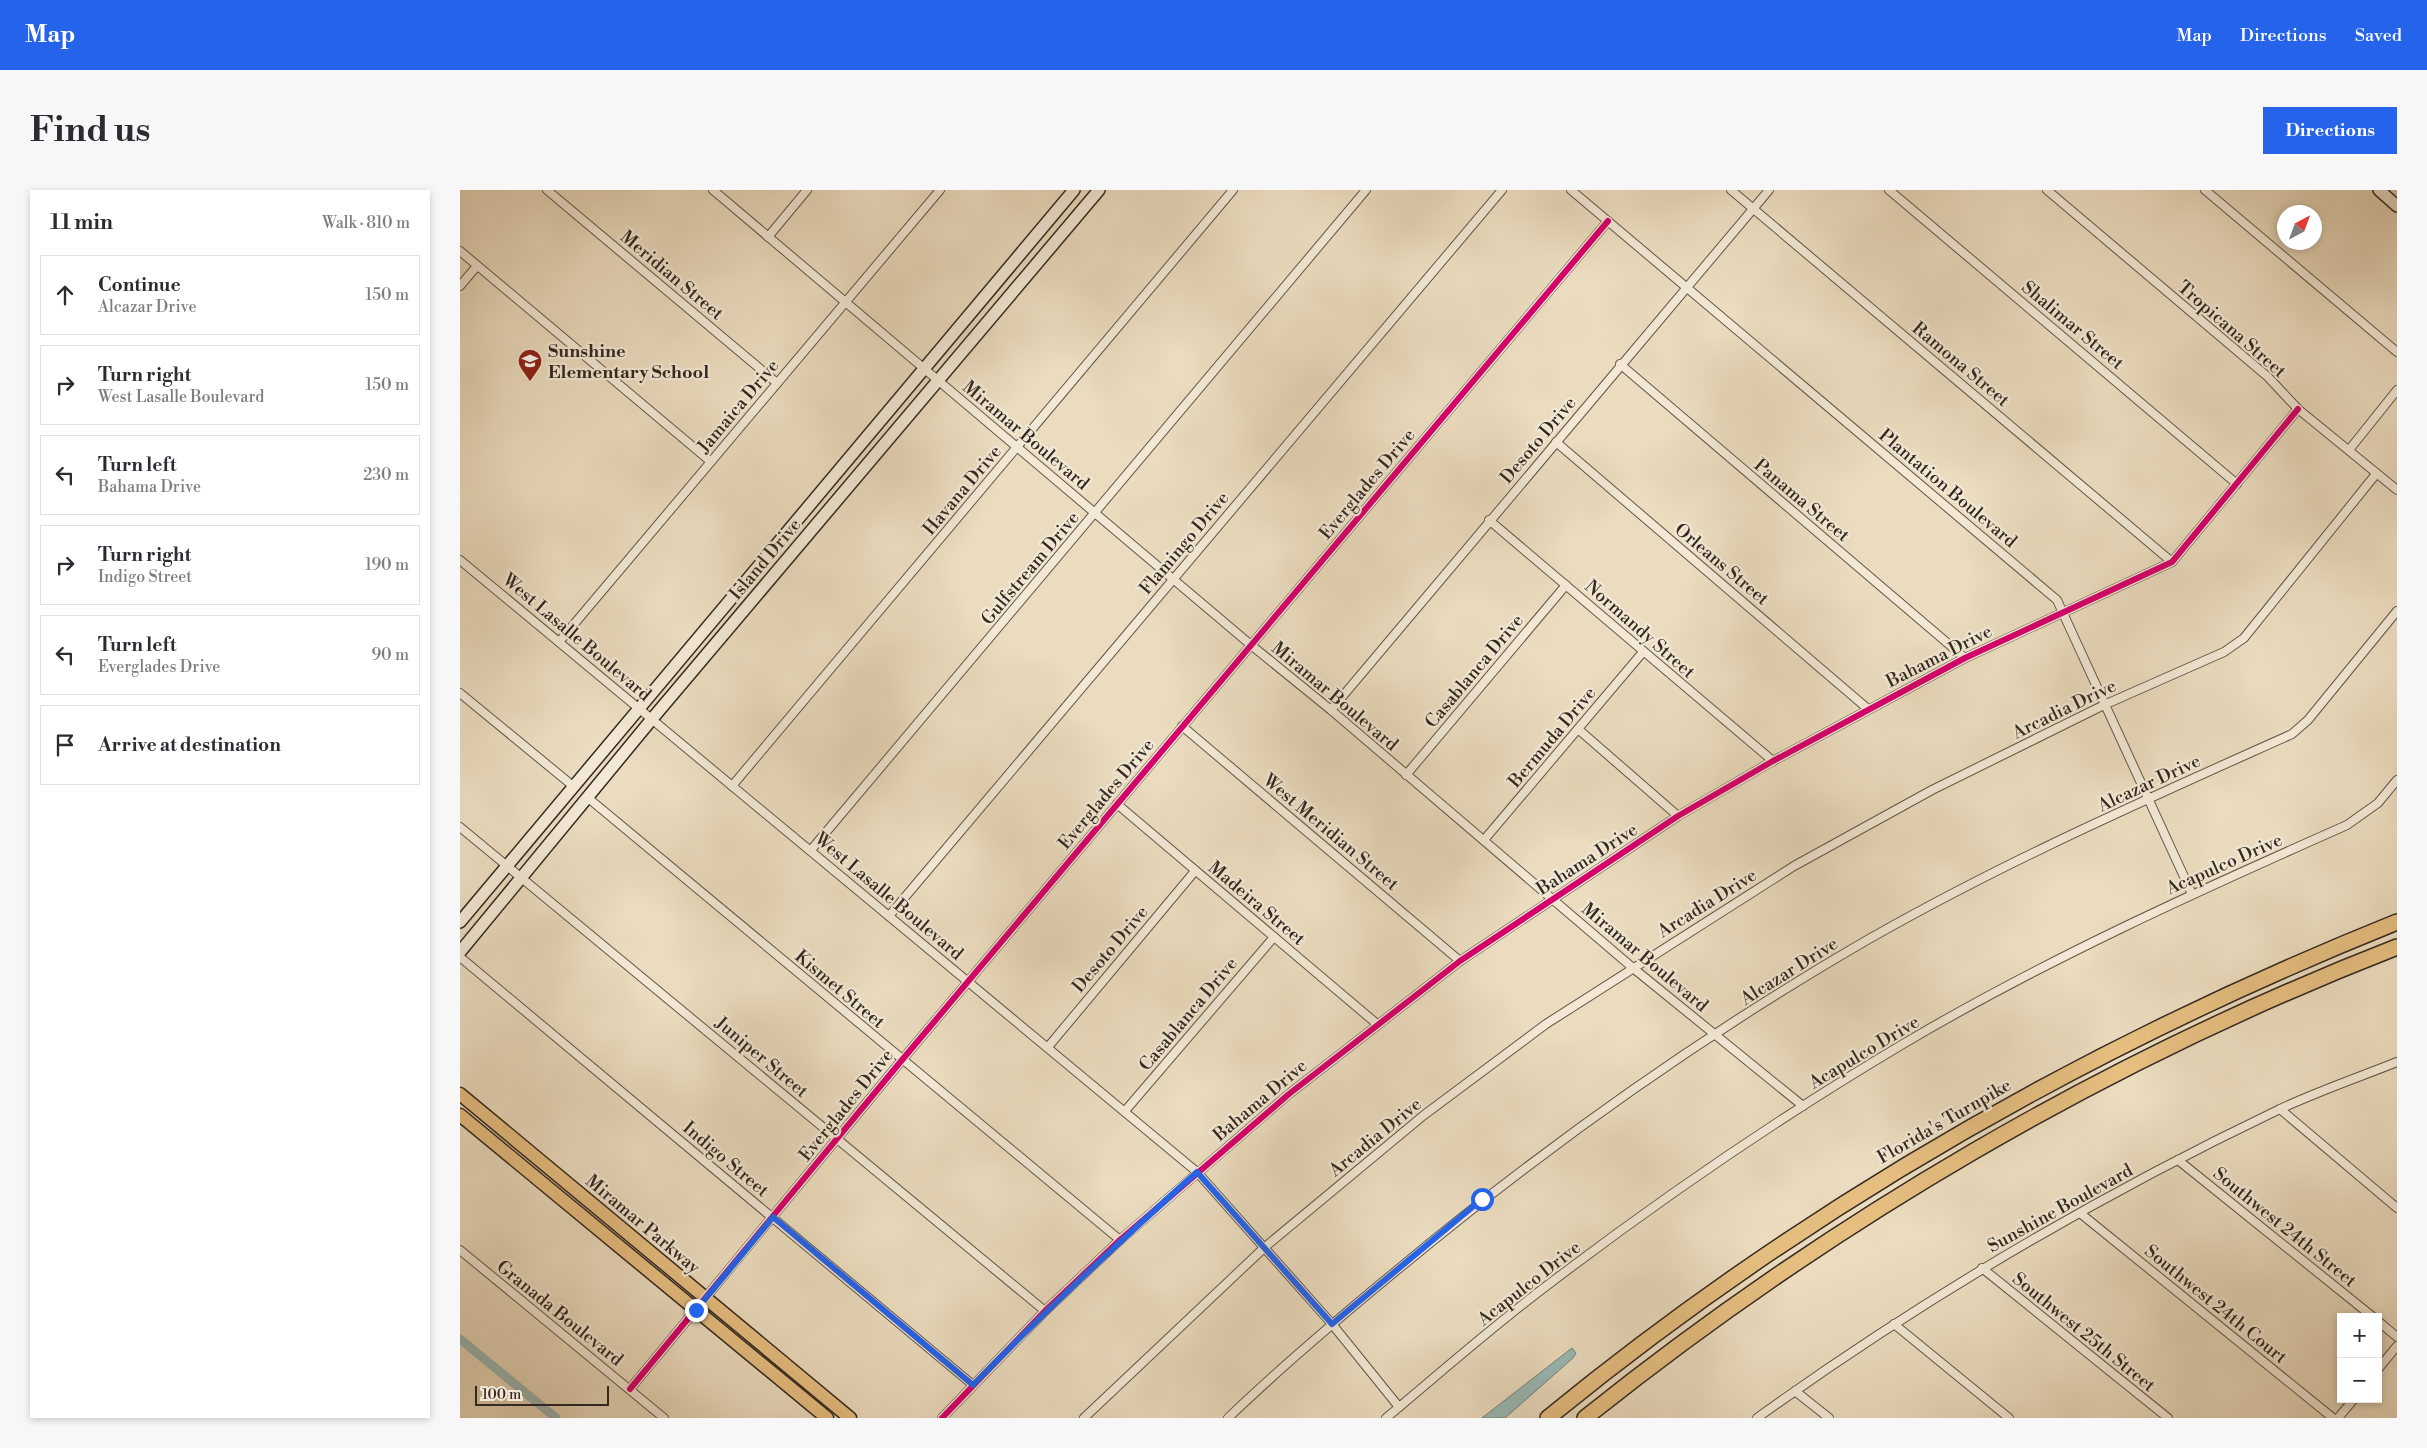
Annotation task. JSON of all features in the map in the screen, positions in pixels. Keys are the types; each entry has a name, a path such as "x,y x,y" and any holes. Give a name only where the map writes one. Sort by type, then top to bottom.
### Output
{"highway":[{"name":"Florida's Turnpike","path":"1548,1418 1651,1337 1763,1257 1880,1181 1981,1120 2169,1022 2246,986 2397,922"},
{"path":"1585,1418 1666,1355 1774,1278 1901,1195 1983,1146 2176,1043 2330,974 2397,947"}],"main road":[{"name":"Miramar Parkway","path":"460,1094 704,1299 850,1418"},
{"name":"Miramar Parkway","path":"460,1115 827,1418"}],"street":[{"name":"Meridian Street","path":"547,190 777,383"},
{"name":"Miramar Boulevard","path":"713,190 1251,645 1331,710 1633,968 1803,1106"},
{"path":"768,237 807,190"},
{"name":"Jamaica Drive","path":"559,642 940,190"},
{"name":"Island Drive","path":"460,922 1074,190"},
{"name":"Island Drive","path":"460,952 652,719 1099,190"},
{"name":"Havana Drive","path":"732,786 1233,190"},
{"name":"Gulfstream Drive","path":"811,850 1366,190"},
{"name":"Flamingo Drive","path":"889,916 1502,190"},
{"name":"Plantation Boulevard","path":"1571,190 2057,600 2192,894"},
{"name":"Ramona Street","path":"1731,190 2172,562"},
{"name":"Desoto Drive","path":"1331,710 1620,364 1769,190"},
{"name":"Shalimar Street","path":"1889,190 2237,484"},
{"name":"Tropicana Street","path":"2047,190 2268,377 2298,409 2397,490"},
{"path":"2205,190 2397,352"},
{"path":"2379,190 2397,206"},
{"name":"Everglades Drive","path":"630,1389 902,1060 1608,221"},
{"path":"460,251 710,461"},
{"path":"460,286 477,266"},
{"name":"Panama Street","path":"1620,364 1965,658"},
{"path":"2349,450 2397,390"},
{"name":"Bahama Drive","path":"942,1418 1045,1311 1120,1240 1289,1094 1460,960 1678,816 1772,761 1965,658 2172,562 2298,409"},
{"name":"Orleans Street","path":"1556,442 1868,709"},
{"name":"Arcadia Drive","path":"1084,1418 1265,1247 1424,1115 1546,1024 1811,857 1932,790 2104,705 2224,652 2244,638 2376,474"},
{"name":"Normandy Street","path":"1489,520 1772,761"},
{"name":"West Lasalle Boulevard","path":"460,560 1197,1172 1332,1324 1399,1407"},
{"name":"Casablanca Drive","path":"1406,775 1566,585"},
{"name":"Alcazar Drive","path":"1228,1418 1332,1324 1482,1199 1621,1098 1715,1034 1851,950 1990,875 2148,799 2292,734 2308,720 2397,611"},
{"name":"Bermuda Drive","path":"1484,840 1643,652"},
{"path":"460,693 573,786"},
{"name":"West Meridian Street","path":"1182,726 1460,960"},
{"path":"1578,729 1678,816"},
{"name":"Acapulco Drive","path":"1386,1418 1547,1285 1727,1155 1803,1106 1904,1043 2094,941 2192,894 2347,825 2378,803 2397,780"},
{"name":"Kismet Street","path":"587,797 1120,1240"},
{"name":"Madeira Street","path":"1118,804 1377,1024"},
{"name":"Juniper Street","path":"460,827 1045,1311"},
{"name":"Desoto Drive","path":"1048,1047 1196,871"},
{"name":"Casablanca Drive","path":"1125,1111 1274,936"},
{"name":"Indigo Street","path":"460,957 973,1385"},
{"name":"Sunshine Boulevard","path":"1758,1418 1894,1324 1982,1268 2080,1213 2178,1160 2280,1109 2397,1062"},
{"path":"2280,1109 2397,1208"},
{"name":"Southwest 24th Street","path":"2178,1160 2367,1313"},
{"name":"Southwest 24th Court","path":"2080,1213 2333,1418"},
{"name":"Granada Boulevard","path":"460,1250 664,1418"},
{"name":"Southwest 25th Street","path":"1982,1268 2168,1418"},
{"path":"1894,1324 2009,1418"},
{"path":"2382,1324 2397,1336"},
{"path":"2382,1364 2397,1346"},
{"path":"1796,1391 1829,1418"},
{"path":"2338,1418 2351,1403"}],"water":[{"path":"1572,1348 1576,1353 1573,1358 1505,1418 1482,1418"}],"waterway":[{"path":"460,1339 556,1418"}],"cycle path":[{"path":"630,1389 902,1060 1608,221"},
{"path":"942,1418 1045,1311 1120,1240 1289,1094 1460,961 1678,816 1773,761 1965,658 2172,562 2298,409"}],"place":[{"name":"Sunshine Elementary School","path":"530,382"}],"route":[{"path":"696,1310 773,1217 973,1385 1045,1311 1120,1240 1197,1172 1332,1324 1482,1199"}]}
